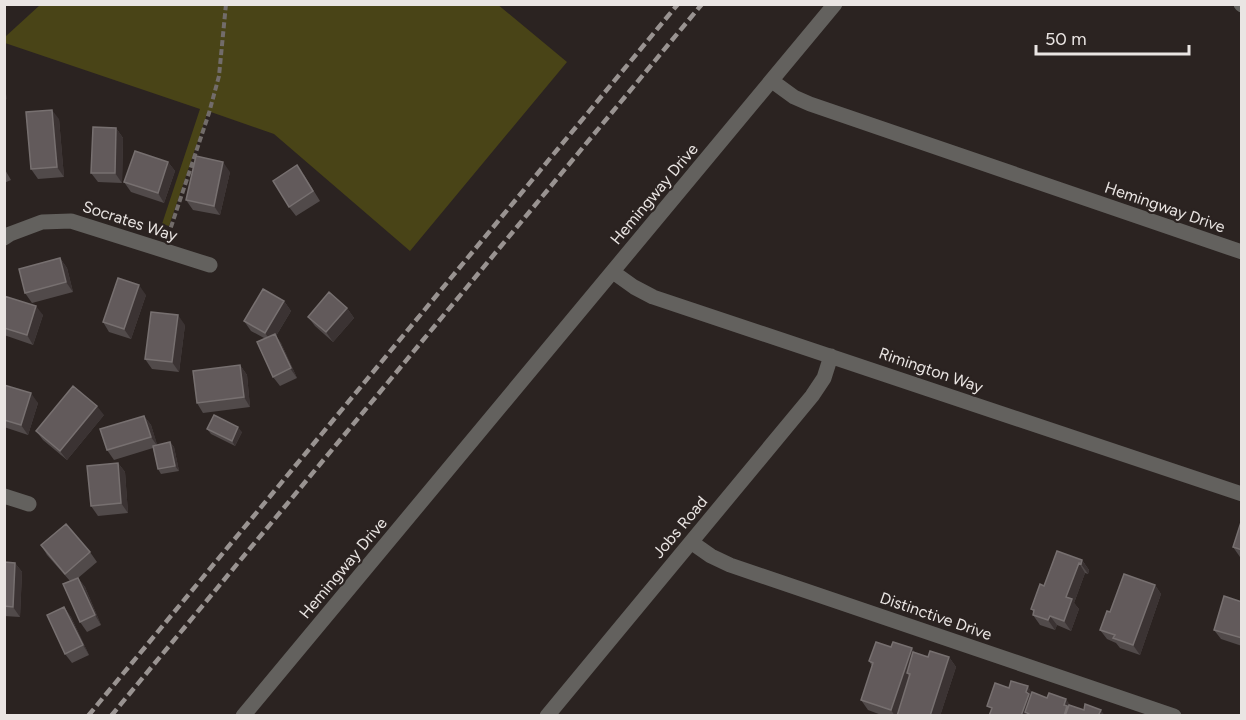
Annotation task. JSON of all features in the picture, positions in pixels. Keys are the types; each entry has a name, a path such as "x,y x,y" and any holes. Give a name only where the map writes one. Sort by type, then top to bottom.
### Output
{"street":[{"path":"772,81 835,4"},
{"name":"Hemingway Drive","path":"243,716 772,81 794,97 810,104 1242,252"},
{"name":"Socrates Way","path":"4,238 42,222 71,221 210,265"},
{"name":"Rimington Way","path":"613,272 653,297 1242,494"},
{"name":"Jobs Road","path":"547,716 812,396 824,378 831,356"},
{"path":"4,496 29,504"},
{"name":"Distinctive Drive","path":"691,542 711,556 730,565 1174,716"}],"path":[{"path":"163,251 219,76 226,4"}],"shaded area":[{"path":"497,4 567,62 410,251 274,134 208,111 169,226 162,224 200,109 5,43 5,37 40,5"}],"building":[{"path":"52,110 57,167 31,169 26,112"},
{"path":"93,127 116,128 115,173 91,173"},
{"path":"135,151 168,162 158,193 124,182"},
{"path":"196,156 223,162 214,206 186,200"},
{"path":"297,165 313,191 289,207 273,181"},
{"path":"60,258 66,282 25,293 19,269"},
{"path":"118,278 139,285 124,329 103,322"},
{"path":"263,289 284,301 265,333 244,321"},
{"path":"329,292 347,308 326,332 308,317"},
{"path":"4,296 36,306 27,335 4,328"},
{"path":"151,312 178,315 172,362 145,359"},
{"path":"275,334 291,368 273,377 257,342"},
{"path":"240,365 244,397 197,403 193,371"},
{"path":"4,385 31,393 21,425 4,420"},
{"path":"73,386 97,406 60,451 36,431"},
{"path":"214,415 238,427 232,441 207,429"},
{"path":"144,416 151,437 107,450 100,429"},
{"path":"170,442 175,466 158,469 153,446"},
{"path":"118,463 121,503 91,506 87,466"},
{"path":"1242,519 1242,550 1233,547"},
{"path":"66,524 90,552 65,574 41,545"},
{"path":"1057,551 1082,560 1066,597 1072,599 1064,621 1050,616 1048,620 1033,615 1034,610 1031,609 1040,584 1044,586"},
{"path":"4,562 15,563 13,607 4,606"},
{"path":"1124,574 1155,585 1133,645 1113,638 1115,635 1100,630 1107,611 1110,612"},
{"path":"78,578 95,615 80,622 63,584"},
{"path":"1224,596 1242,602 1242,638 1214,630"},
{"path":"64,607 83,645 65,654 47,615"},
{"path":"876,642 891,647 893,642 912,648 891,710 861,700 873,663 869,661"},
{"path":"930,651 949,657 930,716 897,716 910,674 907,673 913,652 928,657"},
{"path":"1011,681 1028,686 1026,692 1029,694 1021,716 989,716 992,708 987,706 995,683 1009,688"},
{"path":"1032,692 1047,698 1049,693 1066,699 1064,705 1067,706 1064,716 1029,716 1025,712"},
{"path":"1085,704 1101,710 1098,716 1065,716 1069,705 1084,710"}],"railway":[{"path":"88,716 678,4"},
{"path":"111,716 702,4"}]}
